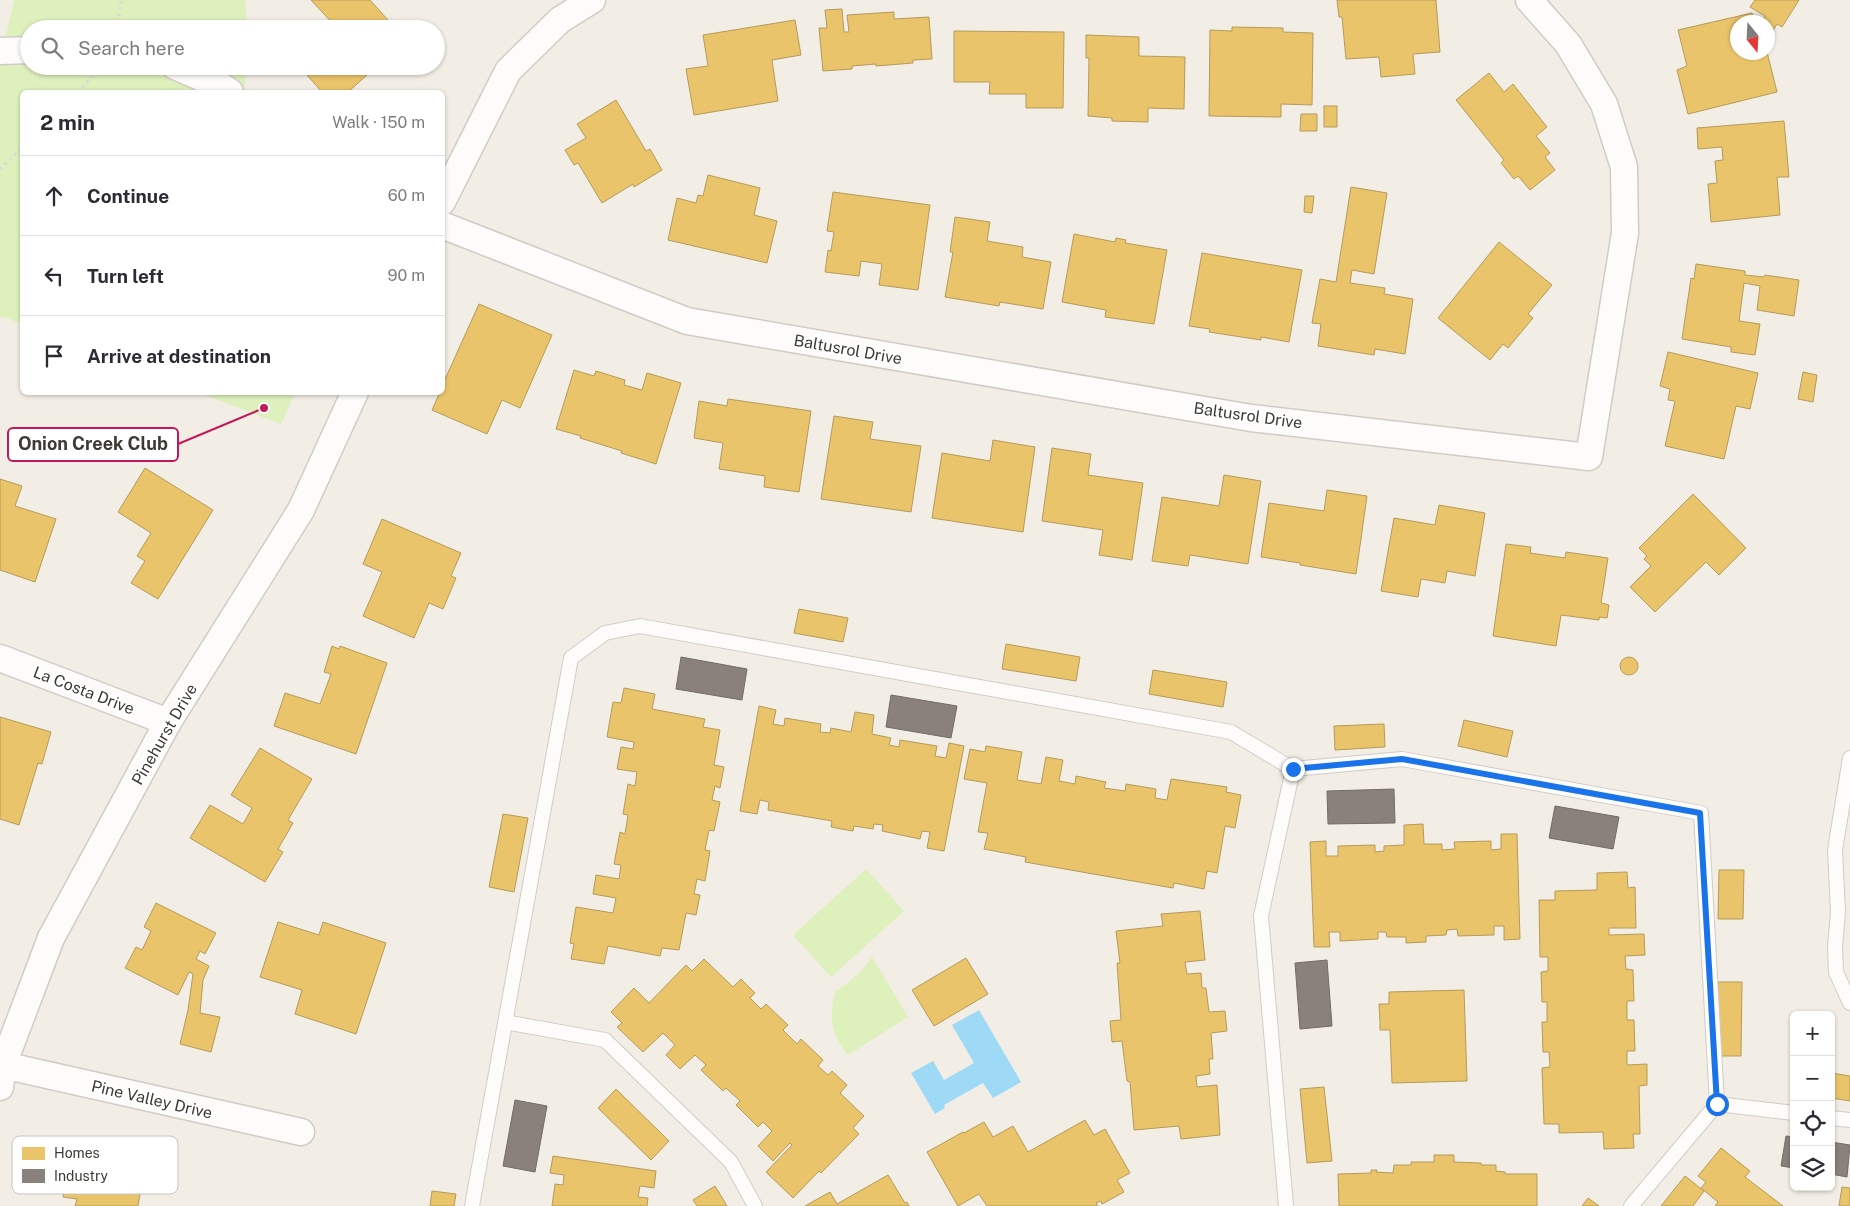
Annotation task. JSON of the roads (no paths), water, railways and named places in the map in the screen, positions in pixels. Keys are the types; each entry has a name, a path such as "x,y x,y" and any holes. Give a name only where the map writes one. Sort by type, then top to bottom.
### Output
{"street":[{"path":"445,196 508,71 560,20 592,0"},
{"name":"Baltusrol Drive","path":"445,226 687,321 1251,418 1589,457 1625,233 1624,167 1604,104 1568,44 1529,0"},
{"path":"0,51 20,50"},
{"path":"196,75 227,90"},
{"name":"Pinehurst Drive","path":"2,1076 51,938 168,722 301,510 354,395"},
{"name":"La Costa Drive","path":"0,658 168,722"},
{"name":"Pine Valley Drive","path":"2,1076 301,1132"}],"lane":[{"path":"472,1206 570,658 604,634 640,626 1231,732 1293,769 1402,759 1700,813 1717,1104 1632,1206"},
{"path":"1850,758 1835,850 1838,912 1835,947 1836,972 1850,1003"},
{"path":"1286,1206 1261,916 1293,769"},
{"path":"505,1022 605,1040 730,1162 755,1206"},
{"path":"1717,1104 1790,1113"},
{"path":"1835,1118 1850,1120"}],"water":[{"path":"979,1010 1021,1082 993,1098 983,1083 944,1105 945,1108 935,1114 911,1073 933,1061 944,1080 974,1063 952,1025"}],"place":[{"name":"Onion Creek Club","path":"264,408"}]}
